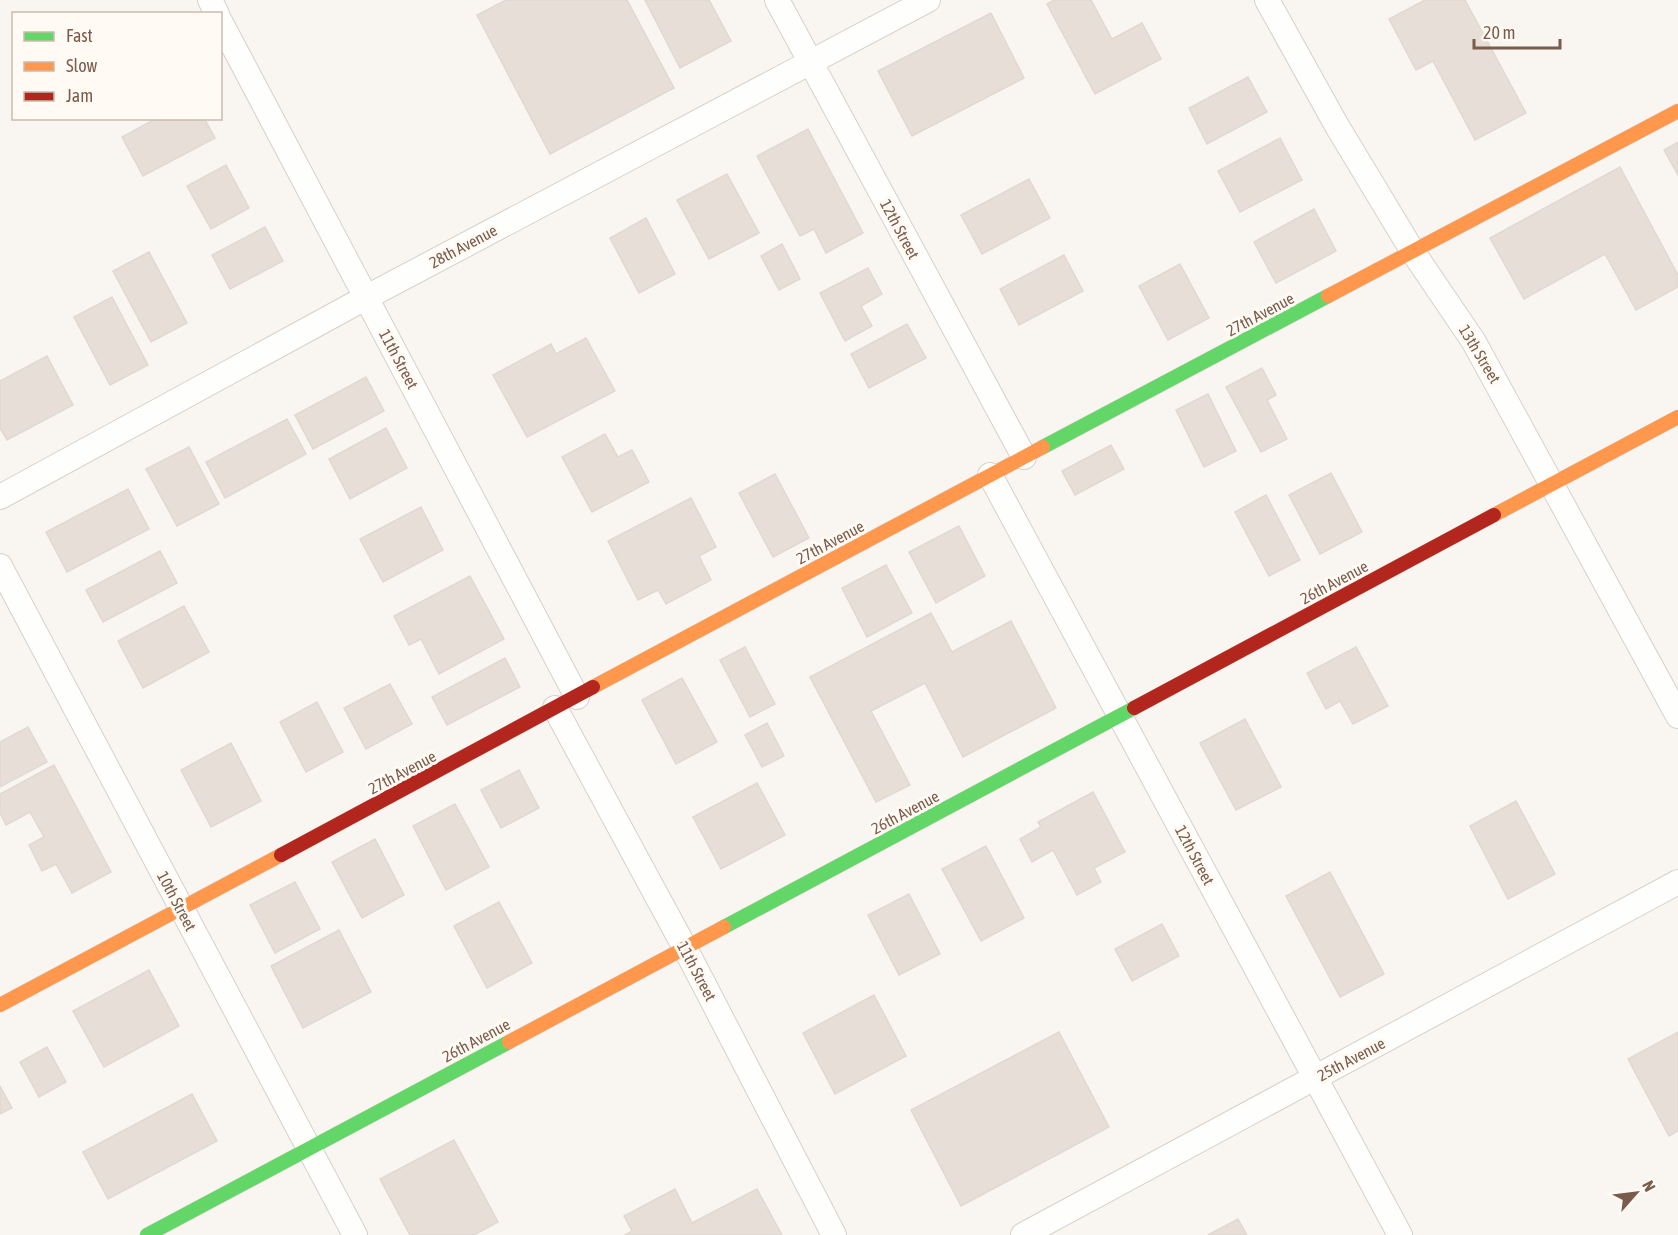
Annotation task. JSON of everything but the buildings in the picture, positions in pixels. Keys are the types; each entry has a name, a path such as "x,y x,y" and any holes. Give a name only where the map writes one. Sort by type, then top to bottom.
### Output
{"street":[{"name":"12th Street","path":"777,0 1024,457"},
{"name":"28th Avenue","path":"0,497 366,297 928,0"},
{"name":"13th Street","path":"1267,0 1337,126 1413,252 1474,342 1553,483 1678,717"},
{"name":"11th Street","path":"222,25 577,697"},
{"name":"27th Avenue","path":"0,1005 990,475 1678,111"},
{"name":"26th Avenue","path":"147,1235 1678,417"},
{"name":"12th Street","path":"990,475 1400,1235"},
{"name":"10th Street","path":"0,566 355,1235"},
{"name":"11th Street","path":"555,708 685,948 834,1235"},
{"name":"25th Avenue","path":"1023,1235 1678,882"}],"traffic: fast":[{"path":"1043,447 1328,296"},
{"path":"724,927 1134,708"},
{"path":"147,1235 509,1042"}],"traffic: slow":[{"path":"1328,296 1678,111"},
{"path":"1494,515 1678,417"},
{"path":"593,687 1043,447"},
{"path":"0,1005 281,855"},
{"path":"509,1042 724,927"}],"traffic: jam":[{"path":"1134,708 1494,515"},
{"path":"281,855 593,687"}]}
